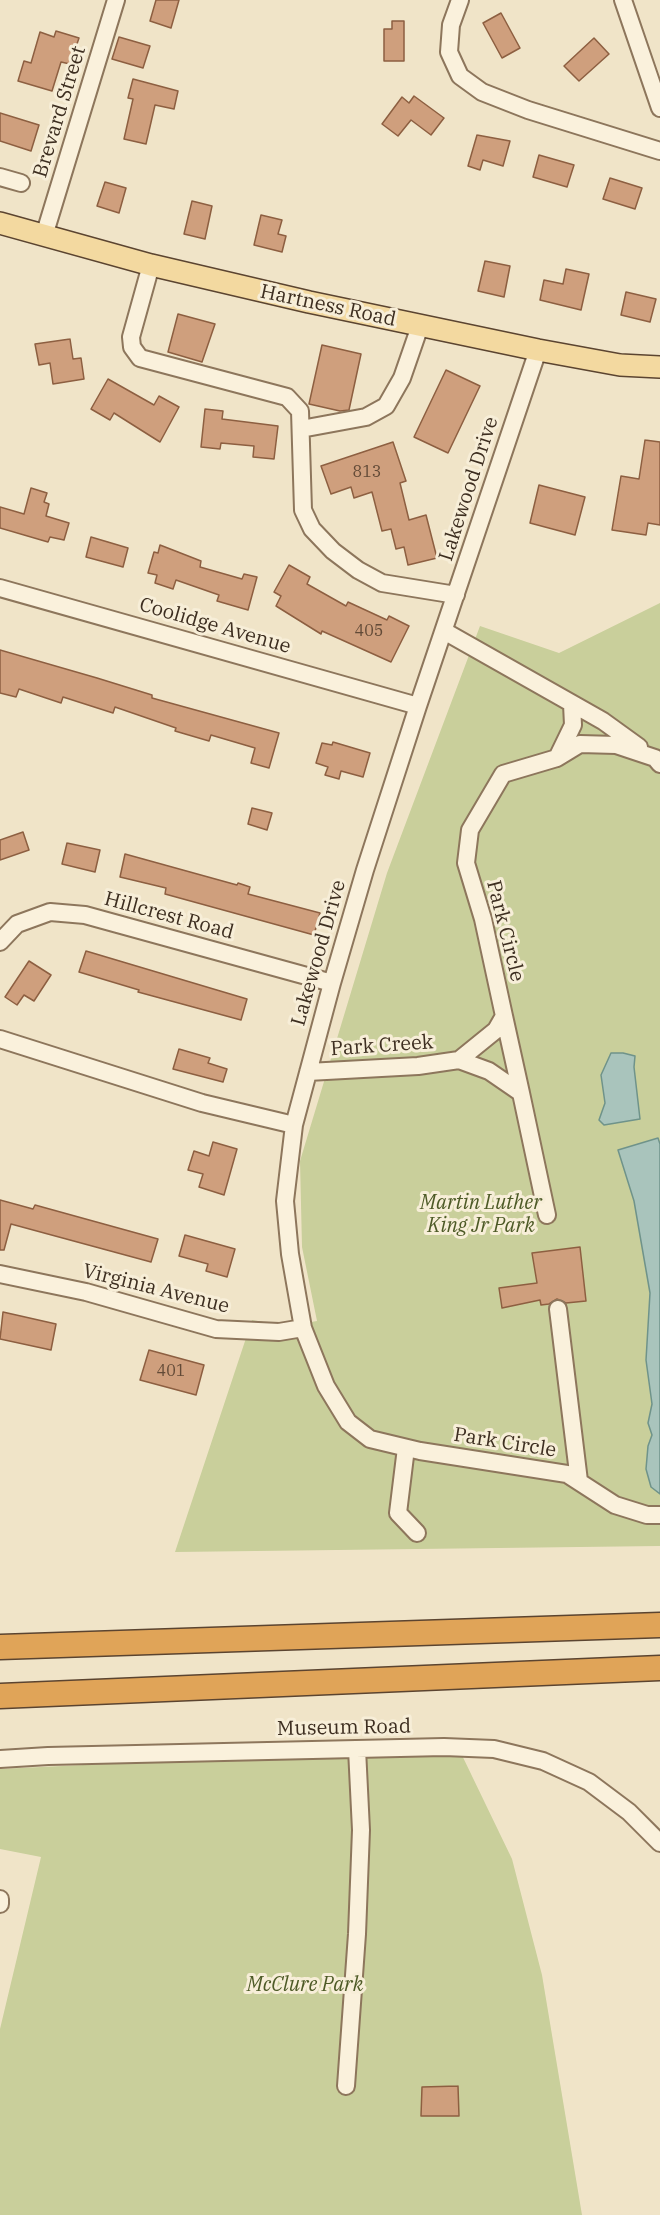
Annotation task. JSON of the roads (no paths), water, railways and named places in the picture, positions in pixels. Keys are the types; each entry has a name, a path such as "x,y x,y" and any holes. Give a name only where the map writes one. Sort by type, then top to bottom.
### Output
{"highway":[{"path":"0,1647 660,1625"},
{"path":"0,1696 660,1668"}],"main road":[{"name":"Hartness Road","path":"0,223 151,265 420,326 620,365 660,367"}],"street":[{"name":"Brevard Street","path":"44,236 116,0"},
{"path":"460,0 451,25 449,52 460,76 482,92 528,110 660,151"},
{"path":"623,0 660,108"},
{"path":"0,177 21,183"},
{"path":"151,265 131,337 135,353 149,363 287,398 300,411 303,510 312,530 333,551 358,570 382,583 456,595"},
{"path":"301,429 366,417 386,406 402,378 420,326"},
{"name":"Lakewood Drive","path":"406,1448 370,1439 348,1422 326,1386 303,1328 290,1254 285,1201 294,1125 365,870 538,350"},
{"name":"Coolidge Avenue","path":"0,588 418,706"},
{"path":"444,631 603,721 658,761"},
{"path":"556,758 573,725 572,704"},
{"name":"Park Circle","path":"504,1016 483,919 466,863 470,830 503,774 556,758 580,744 616,745 658,761"},
{"name":"Hillcrest Road","path":"0,942 17,924 50,912 85,915 332,983"},
{"path":"459,1059 496,1030 504,1016"},
{"path":"504,1016 548,1215"},
{"path":"0,1039 202,1103 294,1125"},
{"path":"459,1059 489,1071 521,1093"},
{"name":"Park Creek","path":"308,1072 418,1066 459,1059"},
{"name":"Virginia Avenue","path":"0,1274 86,1292 216,1329 279,1332 303,1328"},
{"path":"558,1309 579,1481"},
{"path":"406,1448 398,1513 417,1533"},
{"name":"Park Circle","path":"406,1448 511,1467 538,1468 567,1474 615,1505 647,1515 660,1515"},
{"name":"Museum Road","path":"0,1760 48,1756 444,1747 494,1749 543,1761 588,1782 629,1812 660,1843"},
{"path":"346,2086 357,1935 361,1830 357,1749"},
{"path":"0,1899 0,1904"}],"water":[{"path":"611,1053 635,1056 634,1067 640,1119 604,1125 599,1120 605,1103 601,1075"},
{"path":"658,1138 660,1144 660,1494 651,1487 646,1469 648,1446 652,1435 648,1423 652,1404 646,1360 650,1293 634,1201 618,1150"}],"park label":[{"name":"Martin Luther King Jr Park","path":"481,1214"},
{"name":"McClure Park","path":"305,1985"}]}
